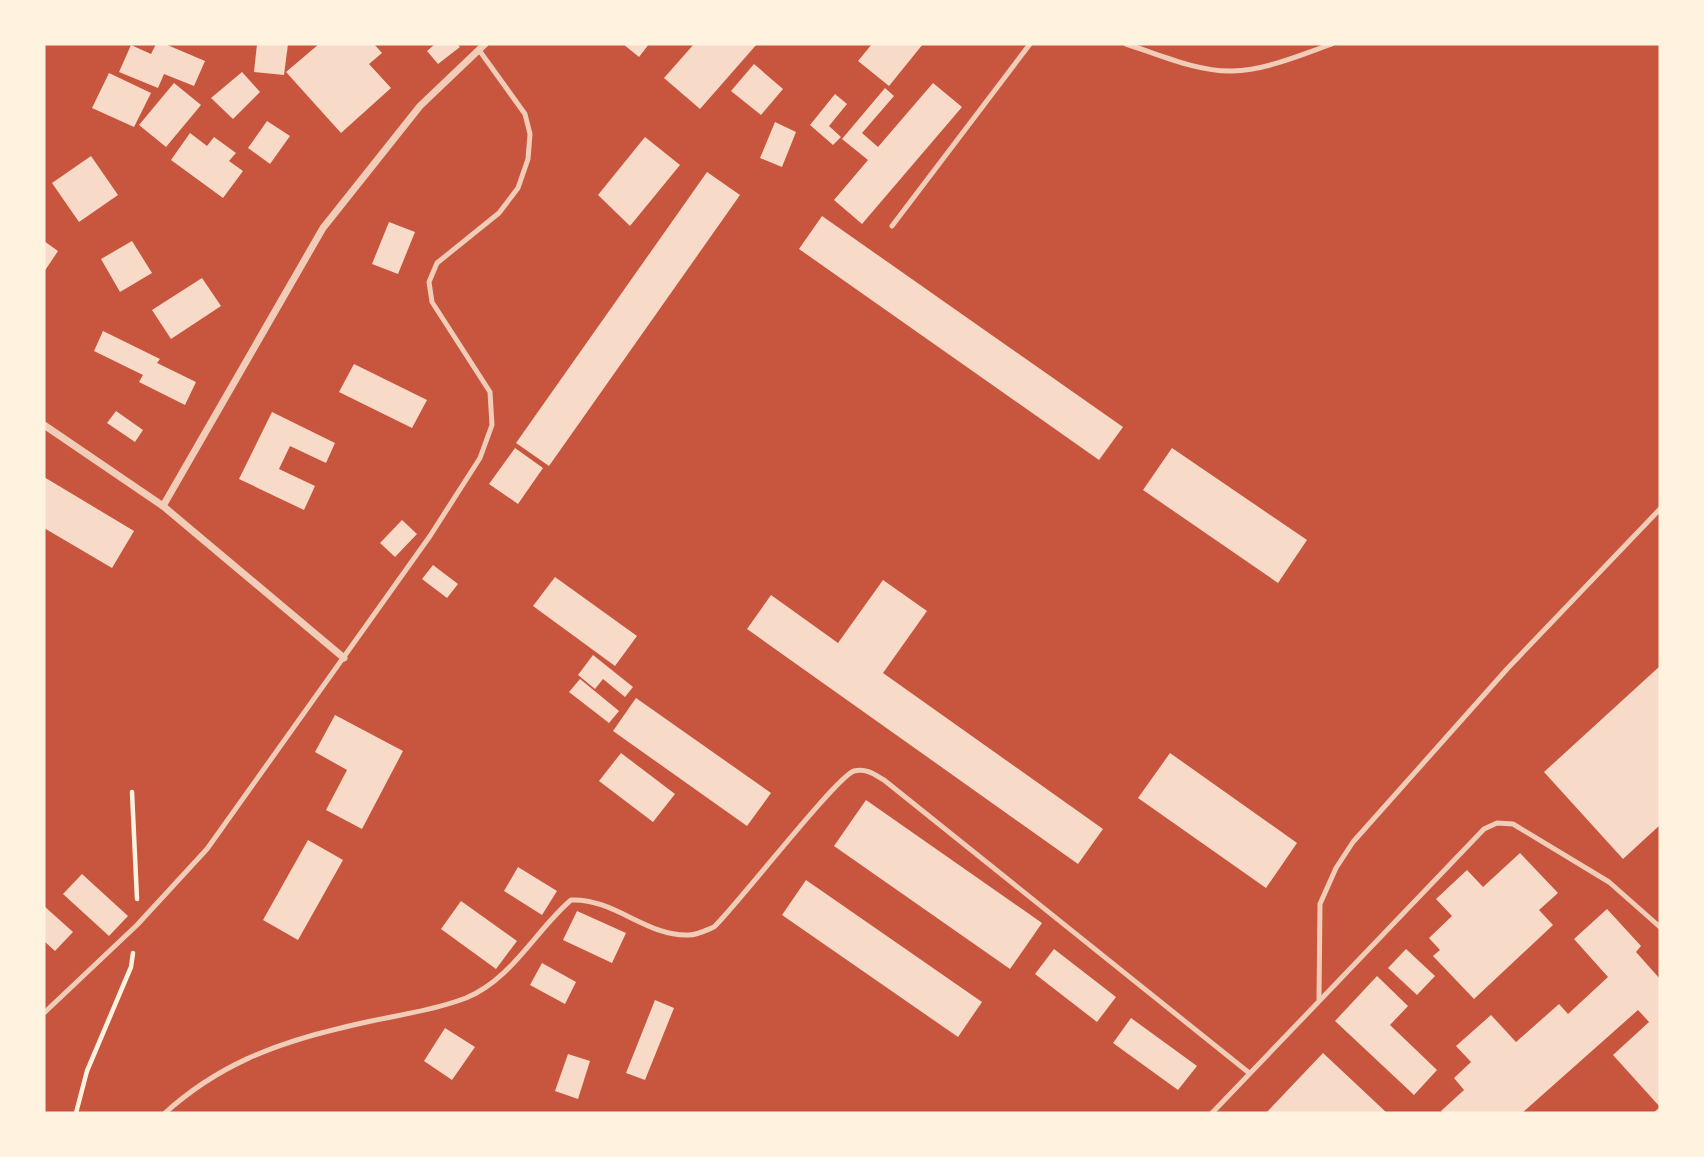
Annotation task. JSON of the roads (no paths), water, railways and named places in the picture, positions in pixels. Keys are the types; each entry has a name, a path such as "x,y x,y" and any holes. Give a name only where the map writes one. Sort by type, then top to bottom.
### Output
{"street":[{"path":"163,506 323,228 420,106 482,47"},
{"path":"44,425 163,506 344,658"}],"lane":[{"path":"892,226 1030,44"},
{"path":"1126,44 1190,63 1230,71 1276,64 1332,44"},
{"path":"44,1013 138,925 207,849 344,658 480,458 492,425 490,392 432,302 429,282 437,263 499,213 518,188 528,159 530,134 525,114 482,47"},
{"path":"1319,999 1320,904 1336,868 1353,842 1507,668 1660,509"},
{"path":"165,1113 192,1088 250,1055 340,1028 419,1012 467,997 501,977 571,900 585,899 608,905 668,933 691,935 714,927 829,794 851,772 865,770 884,780 1248,1072"},
{"path":"1212,1113 1248,1072 1484,829 1497,822 1513,824 1609,882 1660,927"},
{"path":"1654,922 1660,915"}]}
